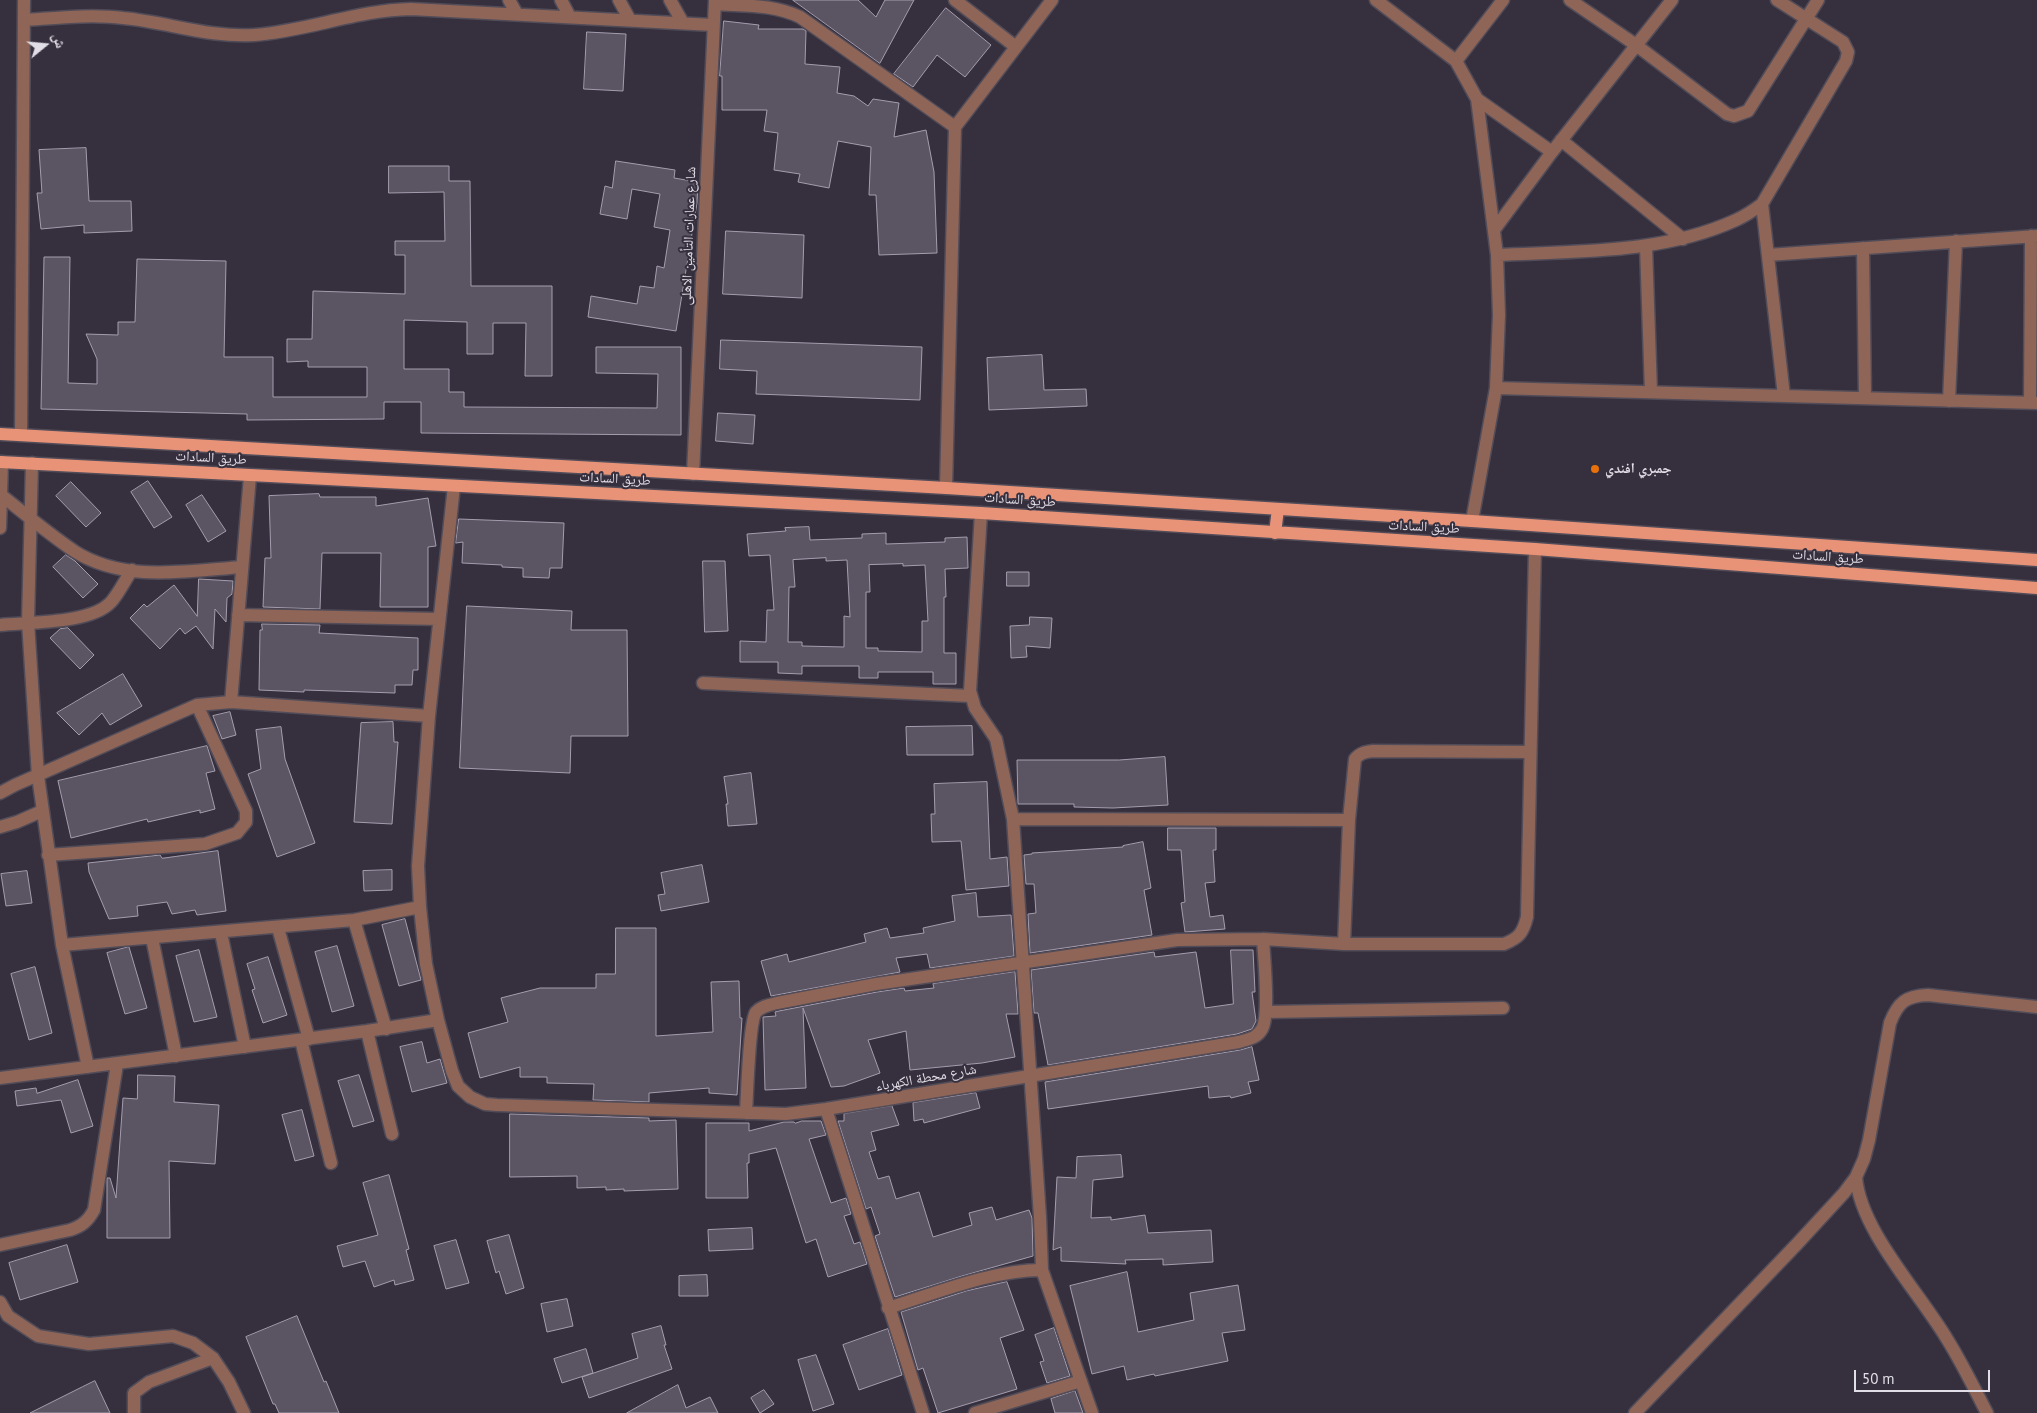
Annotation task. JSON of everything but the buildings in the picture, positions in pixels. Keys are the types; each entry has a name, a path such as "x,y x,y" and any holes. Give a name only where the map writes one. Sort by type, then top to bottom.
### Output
{"main road":[{"name":"طريق السادات","path":"0,434 946,488 1472,521 2037,560"},
{"name":"طريق السادات","path":"1,462 981,513 1534,549 2037,588"},
{"path":"1276,533 1278,509"}],"street":[{"path":"21,435 24,0"},
{"path":"509,0 517,14"},
{"path":"561,0 570,17"},
{"path":"619,0 630,20"},
{"path":"670,0 683,23"},
{"path":"955,0 1016,47"},
{"path":"946,488 955,127 1052,0"},
{"path":"1376,0 1456,62 1477,99 1497,255 1498,315 1496,388 1472,521"},
{"path":"1456,62 1503,0"},
{"path":"1570,0 1636,46 1727,114 1734,116 1748,111 1818,0"},
{"path":"1497,255 1646,246 1683,239 1738,220 1762,204 1846,61 1848,52 1843,42 1776,0"},
{"path":"1494,230 1561,140 1670,1"},
{"path":"715,2 785,10 800,18 955,127"},
{"name":"شارع عمارات التأمين الاهلى","path":"693,474 715,2"},
{"path":"24,20 110,16 214,34 254,35 274,33 409,4 460,6 517,14 713,25"},
{"path":"1477,99 1552,152"},
{"path":"1561,140 1683,239"},
{"path":"1762,204 1784,396"},
{"path":"1496,388 2033,403 2034,236 1768,255"},
{"path":"1949,401 1956,242"},
{"path":"1646,246 1651,392"},
{"path":"1863,248 1865,398"},
{"path":"0,528 1,462"},
{"path":"32,463 28,622 38,776 62,945 88,1067"},
{"path":"230,702 250,476"},
{"name":"شارع محطة الكهرباء","path":"454,486 438,619 418,866 426,964 438,1020 458,1086 470,1097 485,1104 497,1105 786,1114 1230,1044 1255,1038 1263,1028 1266,1012 1263,939"},
{"path":"1,495 76,552 106,564 152,574 242,567"},
{"path":"981,513 970,696 975,708 996,739 1013,819 1031,1075 1042,1270 1092,1413"},
{"path":"746,1114 754,1014 761,1007 876,984 1177,940 1263,939 1344,944 1504,944 1517,938 1524,931 1527,916 1534,549"},
{"path":"0,625 86,616 100,611 111,602 132,570"},
{"path":"238,615 438,619"},
{"path":"703,683 970,696"},
{"path":"0,794 14,785 196,705 230,702 429,716"},
{"path":"48,855 206,844 237,833 246,822 246,811 196,705"},
{"path":"1344,944 1348,820 1355,759 1365,752 1530,752"},
{"path":"0,826 17,822 42,811"},
{"path":"1013,819 1348,820"},
{"path":"62,945 354,920 420,907"},
{"path":"354,920 386,1029"},
{"path":"278,928 305,1039 331,1163"},
{"path":"221,932 245,1047"},
{"path":"152,938 176,1056"},
{"path":"1635,1413 1797,1244 1844,1193 1856,1177 1864,1159 1869,1140 1890,1023 1894,1011 1903,1001 1915,996 1928,995 2037,1007"},
{"path":"1266,1012 1503,1008"},
{"path":"0,1078 367,1032 438,1020"},
{"path":"367,1032 392,1134"},
{"path":"0,1245 70,1230 80,1226 94,1210 117,1064"},
{"path":"826,1109 923,1413"},
{"path":"1856,1177 1857,1191 1870,1224 1947,1338 1987,1413"},
{"path":"888,1308 993,1277 1030,1270 1042,1270"},
{"path":"0,1302 8,1316 38,1336 89,1344 173,1336 194,1343 213,1358 230,1382 244,1413"},
{"path":"134,1413 134,1393 149,1382 213,1358"},
{"path":"975,1413 1081,1381"}],"place":[{"name":"جمبري افندي","path":"1595,469"}]}
